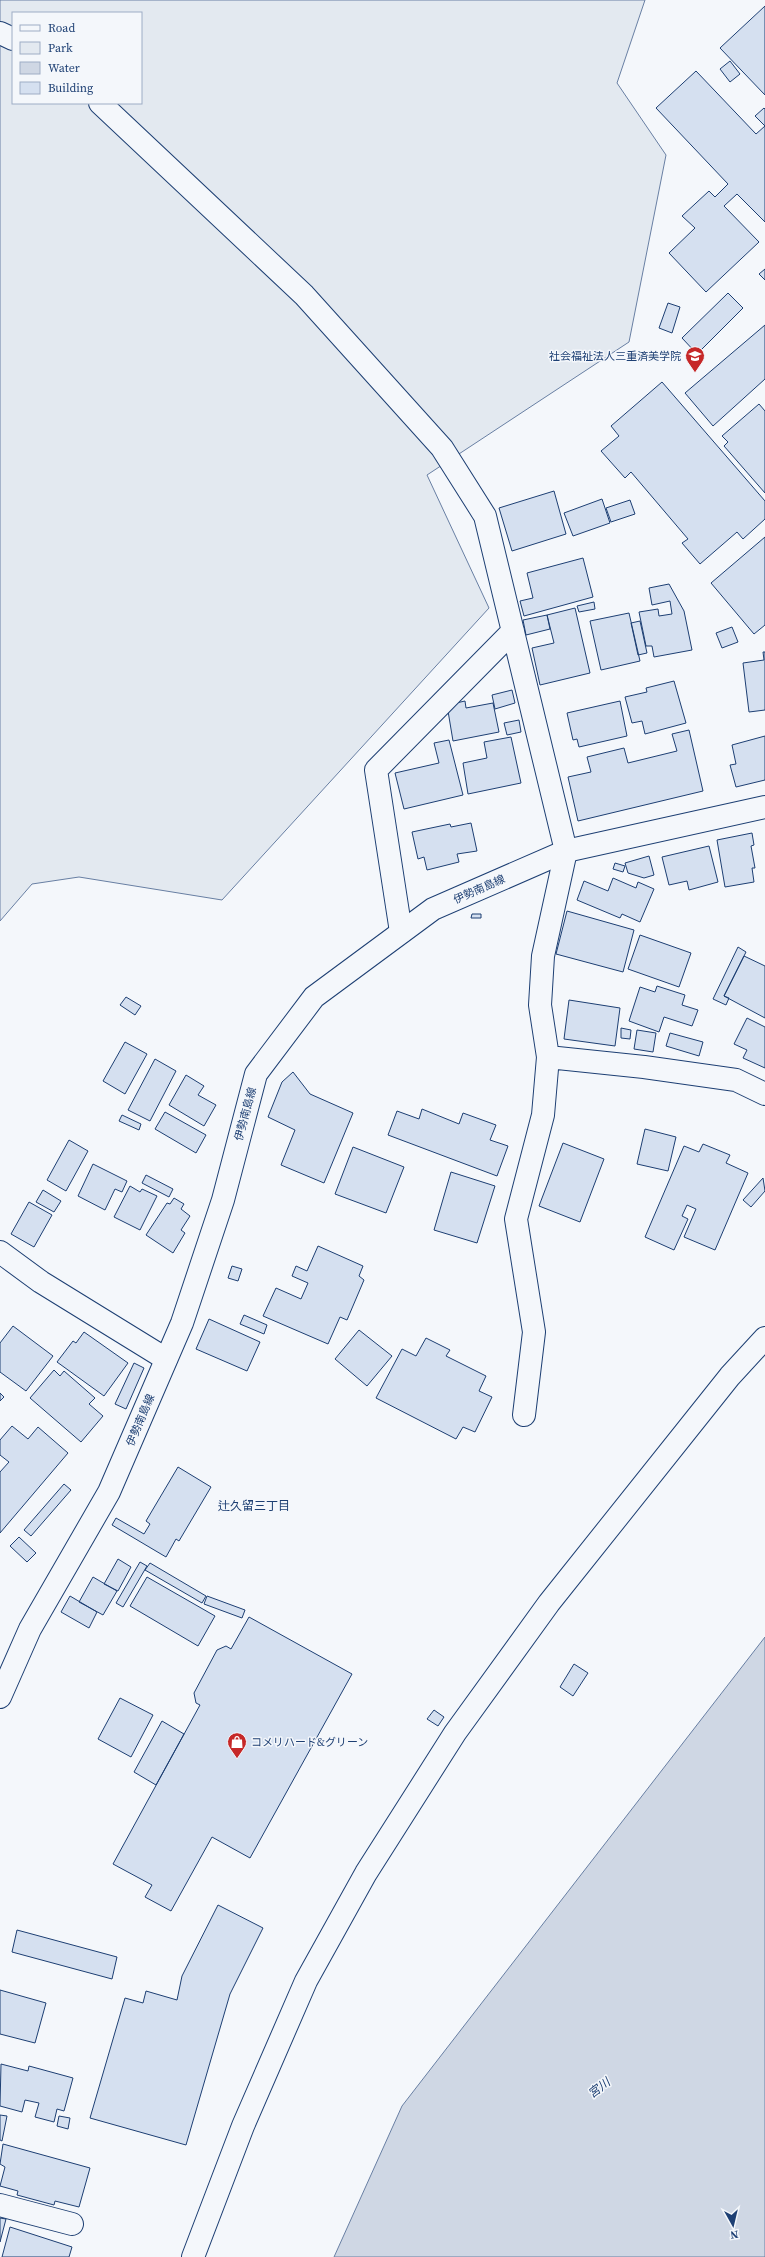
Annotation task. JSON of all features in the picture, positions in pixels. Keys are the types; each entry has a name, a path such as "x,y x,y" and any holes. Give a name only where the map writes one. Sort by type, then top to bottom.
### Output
{"street":[{"path":"0,33 12,39"},
{"path":"101,104 304,295 442,448 485,516 566,851 543,956 540,1005 548,1057 542,1115 516,1219 534,1332 524,1415"},
{"path":"401,932 376,770 513,631"},
{"name":"伊勢南島線","path":"0,1698 30,1629 109,1492 182,1323 223,1200 256,1074 314,997 433,909 566,851 765,807"},
{"path":"548,1057 644,1067 736,1080 765,1094"},
{"path":"0,1252 41,1282 166,1359"},
{"path":"193,2257 243,2126 306,1981 366,1873 454,1732 549,1603 730,1376 765,1338"},
{"path":"0,2205 72,2224"}],"green space":[{"path":"0,0 645,0 617,83 666,155 629,342 427,475 489,608 222,900 79,877 32,884 0,921"}],"water":[{"name":"宮川","path":"765,1637 765,2257 334,2257 402,2106"}],"building":[{"path":"765,6 765,95 720,48"},
{"path":"730,61 740,74 730,82 720,69"},
{"path":"696,71 756,134 765,126 765,222 737,194 724,206 759,242 706,292 669,253 695,228 682,216 709,191 715,197 728,184 656,108"},
{"path":"764,108 765,109 765,126 755,116"},
{"path":"765,269 765,280 759,274"},
{"path":"728,293 743,308 697,354 682,338"},
{"path":"668,303 680,307 672,333 659,328"},
{"path":"765,325 765,379 713,426 685,393"},
{"path":"662,382 765,501 765,519 743,539 737,532 700,564 682,543 688,539 631,472 625,478 601,451 619,436 611,426"},
{"path":"759,404 765,411 765,493 724,446 728,442 722,436"},
{"path":"554,491 566,534 512,551 499,508"},
{"path":"602,499 610,523 573,536 564,513"},
{"path":"630,500 635,514 611,522 606,508"},
{"path":"765,537 765,625 754,634 711,583"},
{"path":"583,558 593,597 524,616 520,601 533,598 527,573"},
{"path":"669,584 684,611 692,650 654,657 652,646 646,646 639,612 658,609 659,616 672,614 670,601 652,605 649,588"},
{"path":"594,602 595,609 579,612 577,606"},
{"path":"575,608 590,673 540,685 532,648 554,643 547,615"},
{"path":"629,613 640,661 601,670 590,621"},
{"path":"547,615 550,629 526,635 523,620"},
{"path":"640,621 647,653 638,655 631,623"},
{"path":"732,627 738,642 722,648 716,633"},
{"path":"763,652 765,652 765,710 749,712 743,663 764,660"},
{"path":"674,681 686,723 645,734 642,721 632,723 625,697 647,692 646,688"},
{"path":"512,690 515,703 495,709 492,695"},
{"path":"465,701 466,708 493,703 499,732 453,741 447,705"},
{"path":"620,701 627,736 579,747 577,739 573,740 567,713"},
{"path":"519,720 521,732 507,735 504,723"},
{"path":"689,730 703,791 578,821 568,777 591,772 587,757 624,748 628,763 677,751 672,734"},
{"path":"765,736 765,780 736,787 730,765 736,764 732,745"},
{"path":"511,737 521,783 468,794 463,763 487,758 484,742"},
{"path":"449,740 463,795 404,809 395,773 439,763 434,743"},
{"path":"471,823 477,851 457,854 459,862 427,870 424,857 418,859 412,832 450,824 451,827"},
{"path":"752,833 754,845 751,846 755,868 752,868 754,882 725,887 717,840"},
{"path":"709,846 718,882 689,890 687,881 669,885 662,857"},
{"path":"649,856 654,875 644,878 628,873 625,863"},
{"path":"615,863 625,866 623,872 613,869"},
{"path":"613,878 636,888 638,882 654,889 640,922 622,914 620,918 577,900 584,881 608,891"},
{"path":"567,911 634,930 623,972 556,954"},
{"path":"472,914 481,914 481,918 471,918"},
{"path":"640,935 691,953 679,987 628,969"},
{"path":"738,947 746,952 724,996 729,998 726,1005 713,999"},
{"path":"744,956 765,966 765,1018 724,996"},
{"path":"657,986 685,995 682,1005 698,1010 692,1026 664,1017 659,1032 629,1021 640,987 655,992"},
{"path":"126,997 141,1006 135,1015 120,1005"},
{"path":"569,1000 620,1008 615,1046 564,1039"},
{"path":"747,1018 765,1027 765,1068 743,1058 747,1050 734,1044"},
{"path":"621,1028 631,1030 630,1039 621,1038"},
{"path":"637,1030 656,1033 653,1052 634,1049"},
{"path":"670,1033 703,1042 699,1056 666,1046"},
{"path":"125,1042 147,1054 125,1094 103,1081"},
{"path":"155,1059 176,1071 150,1121 128,1110"},
{"path":"293,1072 310,1094 353,1113 324,1183 281,1165 295,1130 268,1117 282,1082"},
{"path":"186,1075 204,1086 198,1095 216,1105 204,1126 169,1105"},
{"path":"422,1109 459,1124 463,1113 496,1125 490,1140 508,1146 497,1176 388,1135 397,1111 419,1119"},
{"path":"165,1112 206,1135 196,1153 155,1129"},
{"path":"122,1115 141,1124 139,1130 119,1121"},
{"path":"645,1129 676,1137 668,1171 637,1164"},
{"path":"69,1140 88,1151 66,1191 47,1180"},
{"path":"563,1143 604,1159 580,1222 539,1206"},
{"path":"703,1144 730,1155 726,1163 748,1173 715,1250 684,1237 696,1209 687,1205 682,1216 688,1219 674,1250 645,1237 684,1146 699,1152"},
{"path":"353,1147 404,1167 386,1213 335,1194"},
{"path":"93,1164 127,1181 122,1192 115,1189 105,1210 78,1196"},
{"path":"451,1172 495,1186 477,1243 434,1230"},
{"path":"146,1175 173,1189 169,1197 142,1183"},
{"path":"763,1178 765,1191 751,1207 743,1200"},
{"path":"130,1186 140,1192 142,1189 157,1196 140,1230 114,1217"},
{"path":"43,1190 61,1201 54,1212 36,1202"},
{"path":"174,1198 184,1204 181,1209 190,1216 181,1230 185,1233 173,1253 146,1235 167,1203 170,1204"},
{"path":"29,1202 52,1215 34,1247 11,1234"},
{"path":"318,1246 363,1266 359,1276 364,1280 347,1320 340,1317 328,1344 263,1316 276,1288 301,1299 308,1283 292,1276 296,1266 307,1271"},
{"path":"232,1266 242,1269 238,1281 228,1278"},
{"path":"244,1315 267,1325 264,1334 240,1324"},
{"path":"209,1319 260,1342 247,1371 196,1349"},
{"path":"13,1326 53,1356 26,1391 0,1372 0,1343"},
{"path":"359,1330 392,1356 367,1386 335,1359"},
{"path":"84,1332 128,1363 104,1396 57,1362 73,1341 76,1343"},
{"path":"426,1338 450,1350 446,1356 486,1376 479,1391 492,1397 475,1432 463,1427 456,1439 376,1398 402,1349 416,1356"},
{"path":"134,1363 144,1368 126,1409 115,1404"},
{"path":"54,1370 60,1376 64,1371 95,1398 89,1404 103,1416 81,1442 30,1398"},
{"path":"0,1393 4,1397 0,1401"},
{"path":"12,1426 28,1439 38,1427 68,1453 0,1533 0,1472 9,1462 0,1455 0,1440"},
{"path":"178,1467 211,1487 179,1541 176,1539 166,1557 112,1525 116,1518 144,1534 150,1524 146,1521"},
{"path":"64,1484 71,1490 31,1536 24,1530"},
{"path":"19,1537 36,1553 27,1562 10,1546"},
{"path":"118,1559 131,1567 118,1591 104,1584"},
{"path":"140,1562 147,1566 123,1607 116,1603"},
{"path":"150,1563 206,1596 202,1603 145,1570"},
{"path":"93,1577 117,1591 103,1615 79,1602"},
{"path":"147,1577 215,1616 198,1646 130,1606"},
{"path":"70,1596 97,1612 89,1628 61,1612"},
{"path":"207,1596 245,1610 242,1618 204,1604"},
{"name":"コメリハード&グリーン","path":"249,1617 352,1674 250,1858 212,1837 171,1911 145,1897 152,1885 113,1864 200,1705 196,1703 194,1693 217,1650 226,1646 231,1649"},
{"path":"574,1664 588,1673 573,1696 560,1687"},
{"path":"120,1698 153,1715 131,1757 98,1739"},
{"path":"434,1710 444,1717 438,1726 427,1719"},
{"path":"162,1721 184,1734 156,1785 134,1772"},
{"path":"218,1905 263,1928 230,1994 186,2145 90,2118 125,1998 143,2003 146,1991 177,2000 182,1976"},
{"path":"17,1930 117,1957 112,1979 12,1952"},
{"path":"0,1990 46,2003 35,2043 0,2034"},
{"path":"1,2064 28,2071 29,2066 73,2078 64,2111 57,2109 54,2122 35,2117 39,2103 25,2100 22,2112 0,2106"},
{"path":"0,2115 7,2116 2,2141 0,2140"},
{"path":"59,2116 70,2118 68,2129 57,2126"},
{"path":"3,2144 90,2168 79,2207 55,2201 54,2205 17,2195 18,2191 0,2186 5,2167 0,2164"},
{"path":"0,2218 6,2219 0,2242"},
{"path":"10,2227 72,2247 69,2257 2,2257"}],"place":[{"name":"社会福祉法人三重済美学院","path":"695,373"},
{"name":"コメリハード&グリーン","path":"237,1759"}],"district":[{"name":"辻久留三丁目","path":"254,1506"}]}
